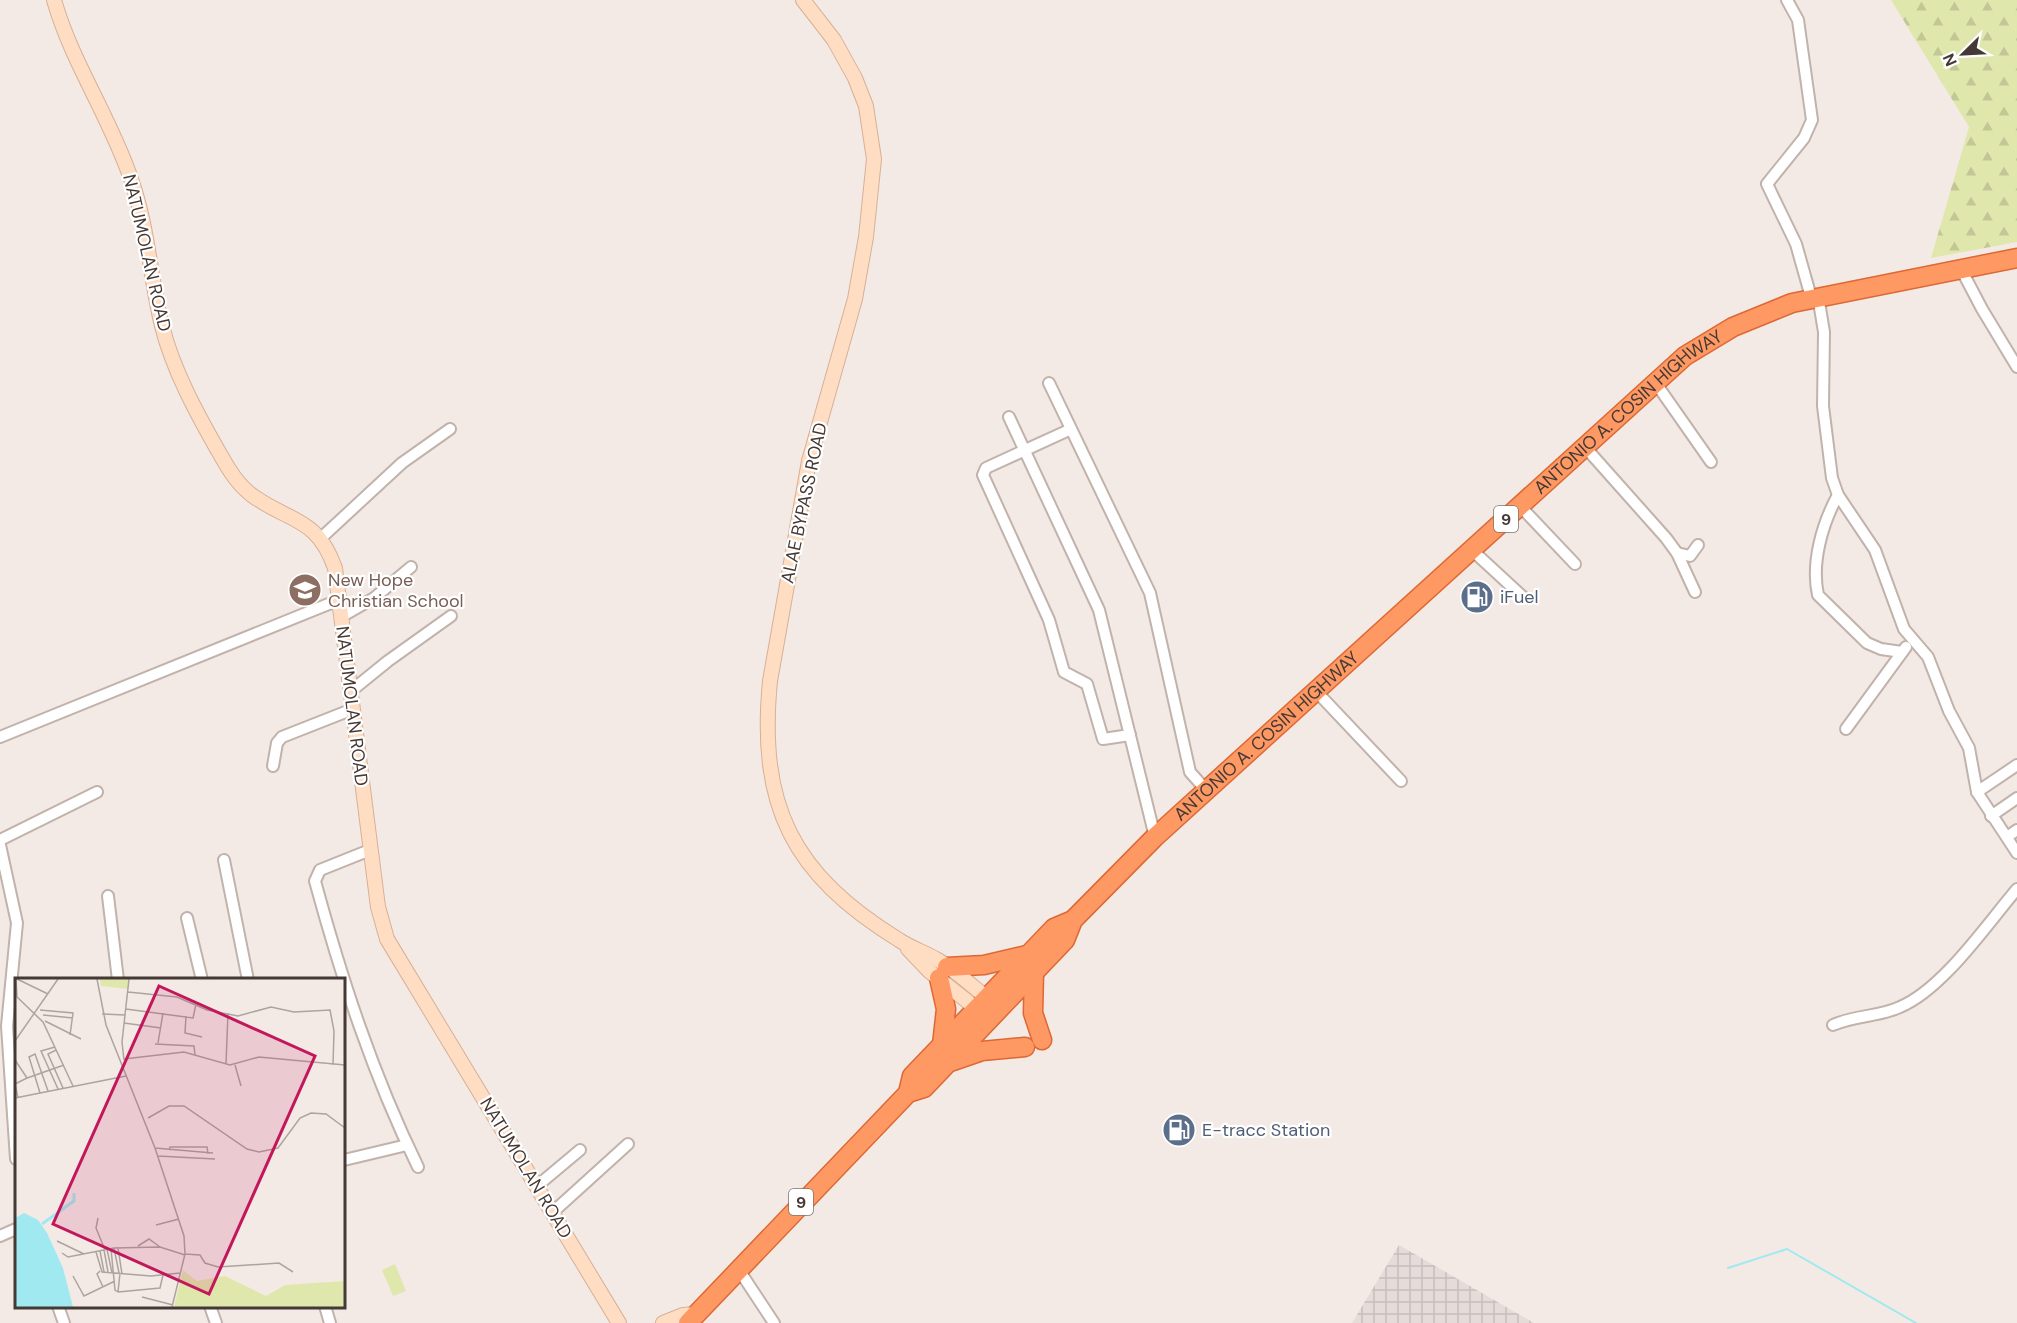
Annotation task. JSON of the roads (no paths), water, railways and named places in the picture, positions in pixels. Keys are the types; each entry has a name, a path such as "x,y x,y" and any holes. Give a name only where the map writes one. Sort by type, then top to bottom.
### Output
{"highway":[{"name":"ANTONIO A. COSIN HIGHWAY","path":"693,1318 908,1093 912,1076 945,1054 988,1008 1029,954 1054,928 1073,920 1155,837 1206,790 1315,690 1473,551 1685,356 1733,327 1770,310 1815,296 2017,258"},
{"name":"ANTONIO A. COSIN HIGHWAY","path":"988,1008 1034,972 1065,940 1073,920"},
{"path":"1029,954 943,973 946,1009 945,1054 1033,1043 1034,972"}],"street":[{"name":"NATUMOLAN ROAD","path":"54,0 76,62 110,129 132,180 147,242 163,328 193,403 227,466 243,487 263,503 308,526 321,538 335,568 341,599 341,617 370,850 378,907 387,939 619,1323"},
{"name":"ALAE BYPASS ROAD","path":"803,0 834,40 855,78 866,106 874,159 867,226 855,299 809,461 770,681 766,718 769,770 788,830 815,872 850,905 988,1008"},
{"path":"1788,0 1798,20 1812,120 1804,138 1767,184 1796,244 1815,296 1824,332 1823,406 1832,478 1838,495 1875,550 1899,619 1912,640 1928,657 1952,718 1967,744 1977,792 2017,853"},
{"path":"1961,269 2017,367"},
{"path":"1655,382 1711,462"},
{"path":"1049,383 1069,430 1150,593 1190,772 1206,790"},
{"path":"1009,417 1099,610 1155,837"},
{"path":"321,538 402,463 450,429"},
{"path":"1069,430 986,468 984,479 1049,620 1064,672 1087,684 1102,739 1130,735"},
{"path":"1585,447 1677,553 1695,591"},
{"path":"1838,495 1827,516 1822,533 1816,586 1818,596 1867,643 1881,649 1902,652"},
{"path":"1520,506 1575,564"},
{"path":"1677,553 1690,556 1698,545"},
{"path":"1473,551 1523,597"},
{"path":"341,617 374,598 411,567"},
{"path":"0,737 341,599"},
{"path":"351,691 388,660 451,616"},
{"path":"1846,729 1912,640"},
{"path":"1315,690 1401,781"},
{"path":"273,766 277,743 282,737 353,709"},
{"path":"1977,792 2017,765"},
{"path":"0,840 97,792"},
{"path":"1991,816 2017,798"},
{"path":"2007,837 2017,830"},
{"path":"0,845 17,923 8,1069 15,1148"},
{"path":"342,978 315,877 320,870 370,850"},
{"path":"224,860 248,978"},
{"path":"1833,1024 1852,1017 1892,1011 1909,1003 1966,953 2017,889"},
{"path":"108,896 118,978"},
{"path":"187,918 202,978"},
{"path":"345,990 375,1073 418,1167"},
{"path":"552,1212 584,1187 628,1144"},
{"path":"345,1160 407,1145"},
{"path":"537,1186 580,1150"},
{"path":"0,1236 15,1229"},
{"path":"738,1270 774,1323"},
{"path":"59,1308 64,1323"},
{"path":"211,1308 216,1323"},
{"path":"326,1308 330,1323"},
{"path":"663,1323 683,1315 693,1318"}],"waterway":[{"path":"1728,1268 1787,1249 1916,1323"}],"place":[{"name":"New Hope Christian School","path":"305,590"},
{"name":"iFuel","path":"1477,597"},
{"name":"E-tracc Station","path":"1179,1130"}]}
